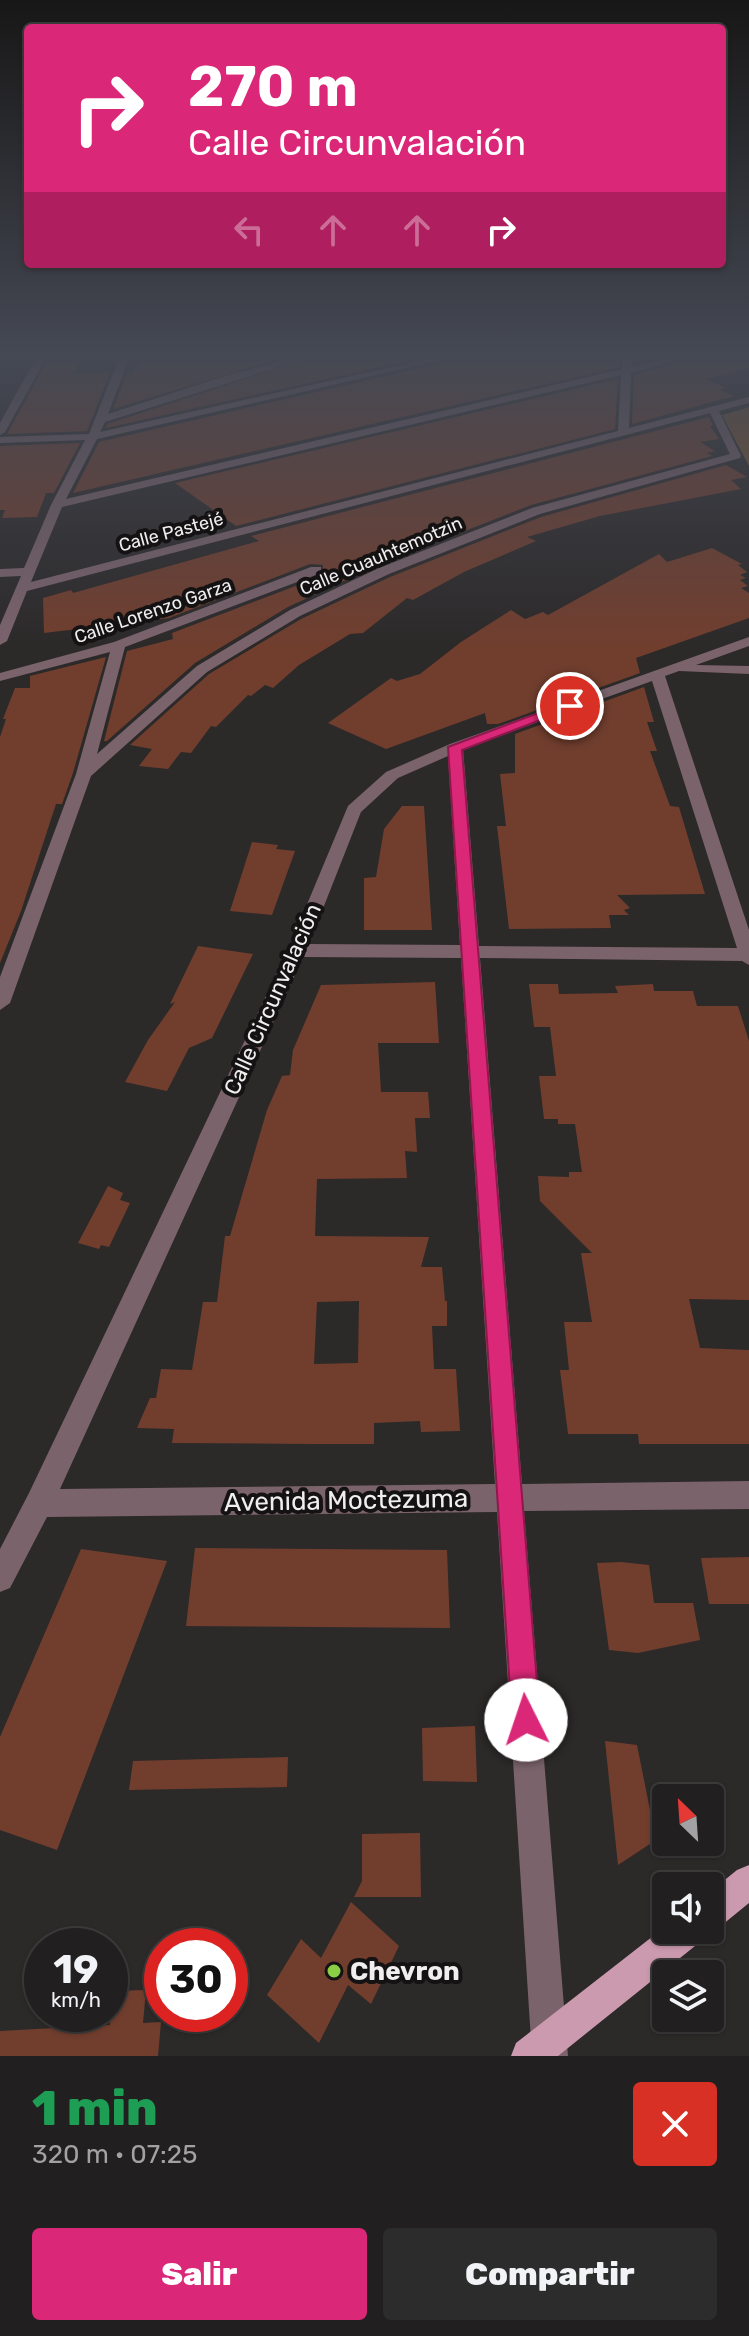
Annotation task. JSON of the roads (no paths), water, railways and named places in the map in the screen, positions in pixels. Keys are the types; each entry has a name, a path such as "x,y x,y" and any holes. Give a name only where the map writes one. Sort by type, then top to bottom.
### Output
{"main road":[{"path":"724,1902 749,1882"},
{"path":"543,2051 671,1944"}],"street":[{"path":"0,641 20,589 82,454"},
{"path":"57,505 264,454"},
{"name":"Calle Pastejé","path":"20,589 542,454"},
{"name":"Calle Cuauhtemotzin","path":"84,774 202,669 295,613 384,571 536,511 735,454"},
{"name":"Calle Lorenzo Garza","path":"0,677 43,668 119,645 316,570"},
{"path":"0,573 28,572"},
{"name":"Calle Circunvalación","path":"0,1578 39,1503 297,950 354,810 392,775 455,747 749,641"},
{"path":"0,1003 84,774 119,645"},
{"path":"297,950 749,956 664,672 749,670"},
{"path":"455,747 509,1498 543,2051"},
{"name":"Avenida Moctezuma","path":"39,1503 749,1495"}],"place":[{"name":"Chevron","path":"334,1971"}]}
